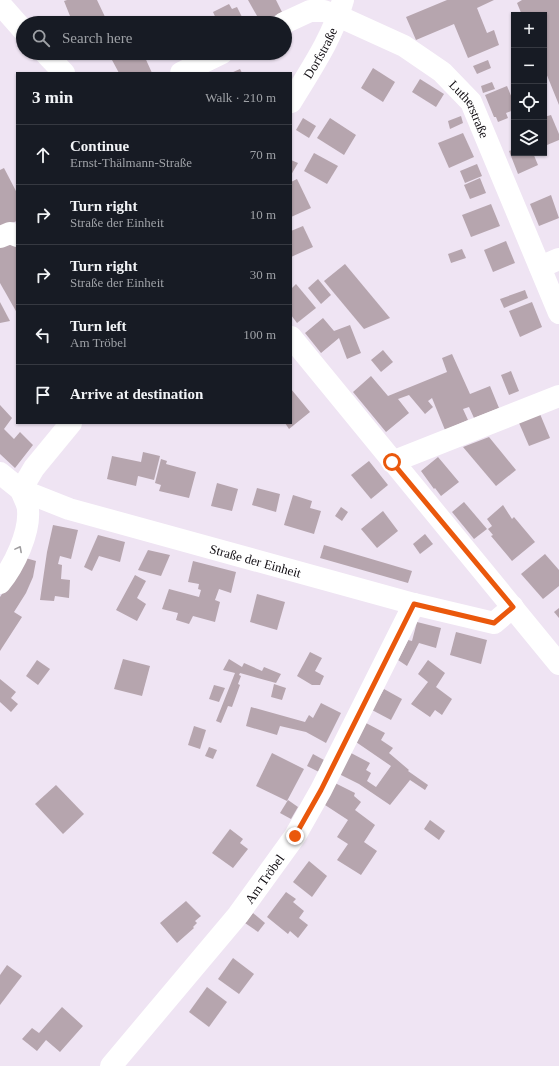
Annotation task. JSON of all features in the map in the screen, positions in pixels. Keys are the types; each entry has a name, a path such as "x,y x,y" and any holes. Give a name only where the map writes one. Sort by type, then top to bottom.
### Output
{"street":[{"path":"0,4 16,22"},
{"name":"Lutherstraße","path":"292,19 310,11 324,11 341,8 404,46 442,72 471,102 550,263 559,313"},
{"name":"Dorfstraße","path":"292,100 327,43 341,8"},
{"path":"52,60 63,72"},
{"path":"183,72 208,60"},
{"path":"0,237 10,233 16,236"},
{"path":"292,338 559,664"},
{"path":"392,462 559,396"},
{"path":"0,583 24,541 28,523 28,509 21,490 34,468 70,424"},
{"name":"Straße der Einheit","path":"0,474 21,490 69,509 414,604 494,623 513,607"},
{"name":"Am Tröbel","path":"111,1066 238,915 295,836 321,790 414,604"}],"building":[{"path":"97,0 105,16 70,16 64,1"},
{"path":"248,0 276,0 282,12 274,16 257,16"},
{"path":"447,0 494,0 477,8 487,33 494,30 499,45 468,58 454,24 416,40 406,17"},
{"path":"522,0 559,0 559,105 547,75 547,12 521,12 517,3"},
{"path":"229,4 232,9 237,7 242,16 215,16 213,12"},
{"path":"112,60 146,60 152,72 118,72"},
{"path":"488,60 491,68 477,74 473,66"},
{"path":"373,68 395,82 383,102 361,88"},
{"path":"240,69 242,72 233,72"},
{"path":"420,79 444,94 436,107 412,92"},
{"path":"492,82 495,89 483,93 481,86"},
{"path":"507,86 511,96 511,111 506,113 508,118 498,122 496,117 494,117 485,95"},
{"path":"551,115 559,134 559,140 547,145 547,120 547,116"},
{"path":"461,116 463,123 450,129 448,121"},
{"path":"303,118 316,126 309,138 296,130"},
{"path":"330,118 356,135 344,155 317,138"},
{"path":"463,133 474,157 449,168 438,143"},
{"path":"511,150 511,156 534,156 538,165 518,174 509,151"},
{"path":"314,153 338,166 327,184 304,171"},
{"path":"292,160 298,163 292,173"},
{"path":"477,164 482,176 465,183 460,171"},
{"path":"4,168 16,191 16,221 0,227 0,170"},
{"path":"480,178 486,193 470,199 464,185"},
{"path":"297,179 311,208 292,217 292,182"},
{"path":"551,195 559,218 539,226 530,204"},
{"path":"491,204 500,226 471,237 462,215"},
{"path":"303,226 313,247 292,257 292,231"},
{"path":"506,241 515,263 493,272 484,250"},
{"path":"16,243 16,311 0,283 0,246"},
{"path":"462,249 466,258 451,263 448,254"},
{"path":"345,264 390,318 364,329 324,281"},
{"path":"318,279 331,295 321,304 308,288"},
{"path":"296,284 316,308 297,323 292,316 292,288"},
{"path":"525,290 528,298 504,308 500,299"},
{"path":"0,302 10,321 0,323"},
{"path":"532,302 542,327 520,337 509,311"},
{"path":"323,318 334,331 350,325 361,353 347,359 339,338 321,353 305,333"},
{"path":"383,350 393,362 381,372 371,360"},
{"path":"452,354 470,394 490,386 499,408 474,418 469,407 463,409 468,420 445,430 432,398 428,401 433,407 425,414 409,395 398,399 409,413 386,432 353,392 371,376 388,396 447,372 442,358"},
{"path":"511,371 519,391 509,395 501,375"},
{"path":"292,390 310,412 289,429 286,424 292,424"},
{"path":"0,405 12,418 4,429 14,439 20,432 33,445 15,468 0,454"},
{"path":"540,414 550,438 529,446 519,423"},
{"path":"489,437 516,470 496,486 463,447"},
{"path":"143,452 160,456 154,480 138,476 136,486 107,479 112,456 141,462"},
{"path":"438,457 459,482 441,496 421,471"},
{"path":"161,459 167,461 166,464 196,472 189,498 159,491 161,485 155,483"},
{"path":"369,461 388,485 371,499 351,475"},
{"path":"217,483 238,489 232,511 211,506"},
{"path":"257,488 280,494 276,512 252,505"},
{"path":"293,495 312,501 310,508 321,511 314,534 284,525"},
{"path":"464,502 487,529 474,539 452,512"},
{"path":"503,505 512,519 514,517 535,542 512,561 491,536 493,535 488,529 492,526 487,519"},
{"path":"341,507 348,512 342,521 335,516"},
{"path":"383,511 398,531 377,548 361,529"},
{"path":"53,525 78,530 71,559 60,556 58,564 62,565 61,579 70,580 69,598 55,596 54,601 40,600 47,552"},
{"path":"425,534 433,544 420,554 413,544"},
{"path":"98,535 125,542 120,562 99,556 92,571 84,567"},
{"path":"324,545 412,571 408,583 320,558"},
{"path":"148,550 170,555 161,576 138,570"},
{"path":"545,554 559,570 559,586 543,599 521,574"},
{"path":"22,557 36,561 33,577 26,593 14,612 22,617 0,651 0,597 10,582"},
{"path":"193,561 236,572 231,593 219,589 215,600 220,602 215,622 193,616 189,624 176,620 178,613 162,609 169,589 199,597 201,590 198,589 199,584 188,582"},
{"path":"135,575 146,581 137,598 146,604 137,621 116,610"},
{"path":"257,594 285,602 277,630 250,622"},
{"path":"559,608 559,618 554,612"},
{"path":"417,622 441,628 436,648 419,643 407,666 398,660 408,640 412,641"},
{"path":"456,632 487,640 481,664 450,655"},
{"path":"310,652 322,658 315,671 324,676 320,685 312,685 297,676"},
{"path":"123,659 150,666 142,696 114,689"},
{"path":"229,659 242,667 244,663 262,671 264,667 281,674 276,683 240,673 239,675 241,676 238,684 240,685 232,707 228,706 221,723 216,721 235,673 223,670"},
{"path":"37,660 50,669 38,685 26,676"},
{"path":"428,660 445,673 436,687 452,699 442,715 435,710 430,717 411,704 428,682 418,674"},
{"path":"0,679 16,692 11,698 18,704 11,712 0,702"},
{"path":"274,684 286,688 282,700 271,697"},
{"path":"214,685 225,688 219,702 209,699"},
{"path":"384,689 402,699 391,720 372,710"},
{"path":"321,703 341,713 326,743 306,732 280,726 277,735 246,726 251,707 305,722 309,715 313,718"},
{"path":"366,723 385,733 381,740 393,748 389,753 409,770 408,771 428,785 425,790 410,780 390,805 359,784 339,774 351,753 370,763 366,770 371,773 367,781 376,787 391,766 356,742"},
{"path":"194,726 206,730 200,749 188,745"},
{"path":"209,747 217,750 213,759 205,756"},
{"path":"272,753 304,769 287,801 256,786"},
{"path":"313,754 324,760 319,772 307,766"},
{"path":"335,783 355,793 354,796 361,802 355,810 375,825 364,842 377,851 361,875 337,860 348,844 337,837 348,820 325,805"},
{"path":"56,785 84,814 63,834 35,804"},
{"path":"288,800 298,807 291,819 280,813"},
{"path":"430,820 445,831 439,840 424,829"},
{"path":"230,829 243,839 240,843 248,849 233,868 212,853"},
{"path":"309,861 327,876 312,897 293,882"},
{"path":"286,892 296,899 293,902 304,911 299,918 308,925 298,938 290,931 288,934 267,917"},
{"path":"186,901 201,916 195,921 197,923 193,927 194,928 177,943 160,923"},
{"path":"253,913 265,923 258,932 245,923"},
{"path":"233,958 254,974 239,994 218,979"},
{"path":"7,965 22,976 0,1005 0,975"},
{"path":"207,987 227,1002 209,1027 189,1012"},
{"path":"62,1007 83,1026 60,1052 46,1040 37,1051 22,1039 32,1028 39,1033"}],"route":[{"path":"295,836 321,790 414,604 494,623 513,607 392,462"}]}
